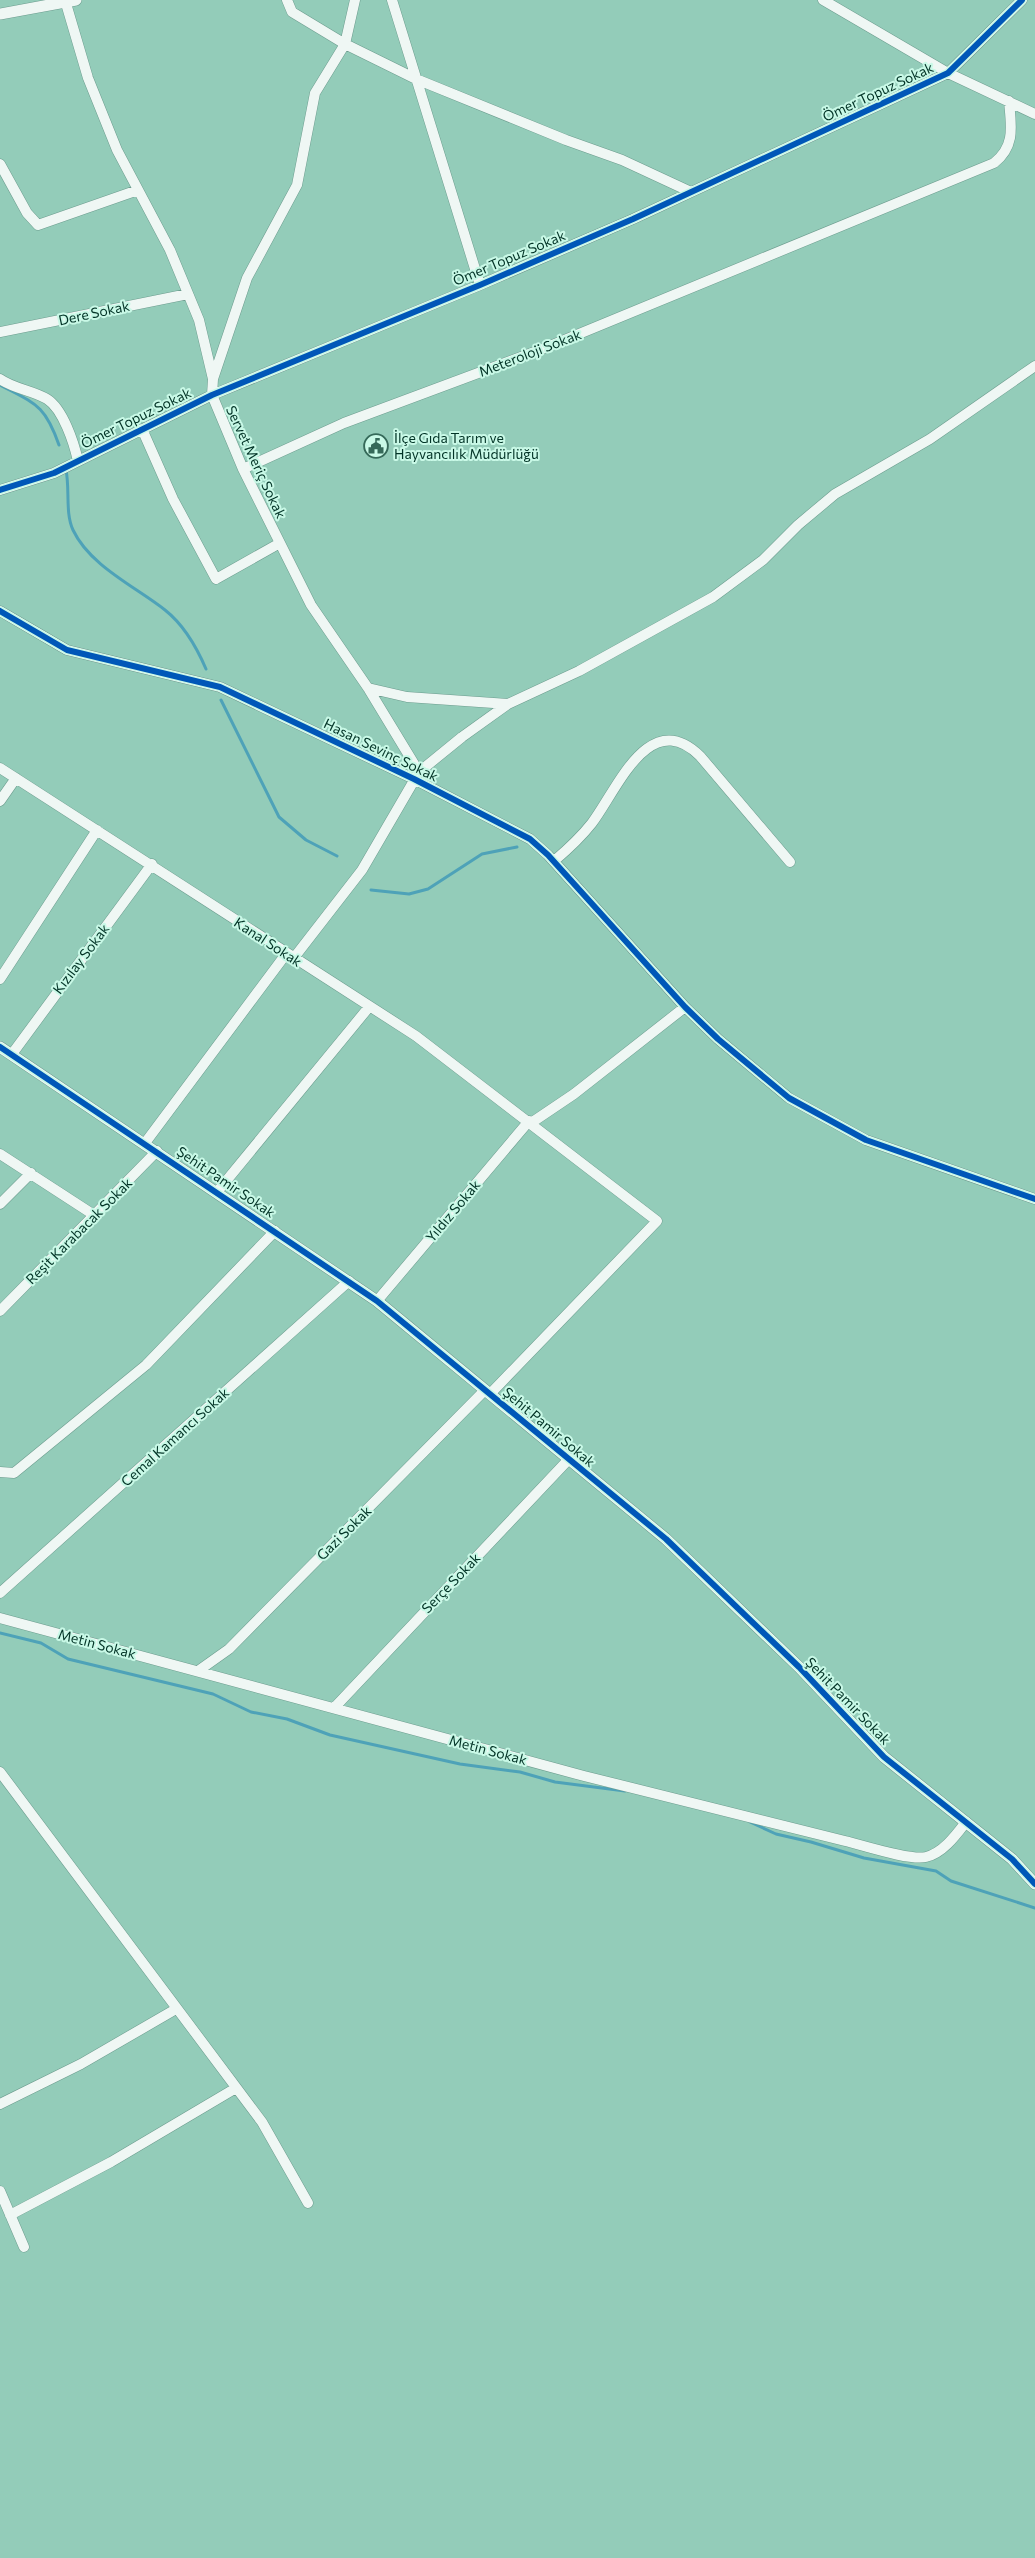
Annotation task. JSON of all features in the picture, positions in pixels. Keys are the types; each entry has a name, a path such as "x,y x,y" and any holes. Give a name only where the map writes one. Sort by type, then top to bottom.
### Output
{"street":[{"path":"287,0 292,12 345,44 416,79 566,140 622,160 692,192"},
{"path":"213,379 247,278 297,185 315,93 345,44 355,0"},
{"path":"392,0 480,285"},
{"path":"823,0 948,73 1035,114"},
{"name":"Ömer Topuz Sokak","path":"0,490 54,473 212,395 480,285 692,192 948,73 1022,0"},
{"path":"0,14 69,1"},
{"name":"Servet Meriç Sokak","path":"69,1 88,78 117,150 170,250 198,320 213,379 212,395 243,469 310,605 368,688 416,776"},
{"name":"Meteroloji Sokak","path":"243,469 344,423 540,350 994,163 1004,154 1010,141 1009,101"},
{"path":"0,164 27,213 38,225 138,190"},
{"name":"Dere Sokak","path":"0,332 188,294"},
{"path":"145,1143 290,957 362,870 416,776 462,737 508,704 579,671 713,597 763,560 798,525 835,494 930,439 1035,366"},
{"path":"0,379 14,387 47,399 66,426 78,461"},
{"path":"142,429 174,499 216,580 280,542"},
{"name":"Hasan Sevinç Sokak","path":"0,611 67,650 220,687 416,776 530,839 551,858 685,1007 718,1039 789,1098 866,1140 1035,1199"},
{"path":"368,688 407,698 508,704"},
{"path":"551,858 591,824 634,760 647,747 660,741 671,740 692,748 700,756 790,862"},
{"name":"Kanal Sokak","path":"0,768 152,864 290,957 416,1036 657,1221"},
{"path":"0,801 16,778"},
{"path":"0,979 97,830"},
{"name":"Kızılay Sokak","path":"12,1054 152,864"},
{"path":"217,1192 369,1006"},
{"name":"Yıldız Sokak","path":"377,1301 530,1122 574,1094 685,1007"},
{"name":"Şehit Pamir Sokak","path":"0,1047 377,1301 666,1539 799,1667 884,1757 1012,1859 1035,1884"},
{"name":"Reşit Karabacak Sokak","path":"0,1311 157,1151"},
{"path":"0,1154 94,1215"},
{"path":"0,1204 31,1173"},
{"name":"Gazi Sokak","path":"198,1671 229,1649 657,1221"},
{"path":"0,1472 14,1473 146,1365 275,1231"},
{"name":"Cemal Kamancı Sokak","path":"0,1593 349,1281"},
{"name":"Serçe Sokak","path":"334,1708 569,1460"},
{"name":"Metin Sokak","path":"0,1618 584,1776 888,1853 925,1858 950,1843 966,1822"},
{"path":"0,1772 262,2122 308,2203"},
{"path":"0,2104 81,2064 176,2009"},
{"path":"10,2215 110,2162 236,2088"},
{"path":"0,2191 24,2247"}],"waterway":[{"path":"0,385 31,402 44,413 59,445"},
{"path":"66,470 69,516 73,530 81,543 90,554 114,575 172,616 189,637 206,669"},
{"path":"221,700 279,817 306,840 337,856"},
{"path":"371,890 409,894 428,889 482,854 517,847"},
{"path":"0,1633 41,1643 68,1659 213,1694 251,1712 287,1719 330,1735 460,1764 520,1772 555,1782 625,1791"},
{"path":"750,1822 776,1834 864,1858 936,1871 951,1881 1035,1908"}],"cycle path":[{"path":"0,490 54,473 212,395 480,285 633,219 948,73 1022,0"},
{"path":"0,611 67,650 220,687 414,779 530,839 548,855 685,1007 718,1039 789,1098 866,1140 1035,1199"},
{"path":"0,1047 377,1301 666,1539 799,1667 884,1757 1012,1859 1035,1884"}],"place":[{"name":"İlçe Gıda Tarım ve Hayvancılık Müdürlüğü","path":"376,446"}]}
